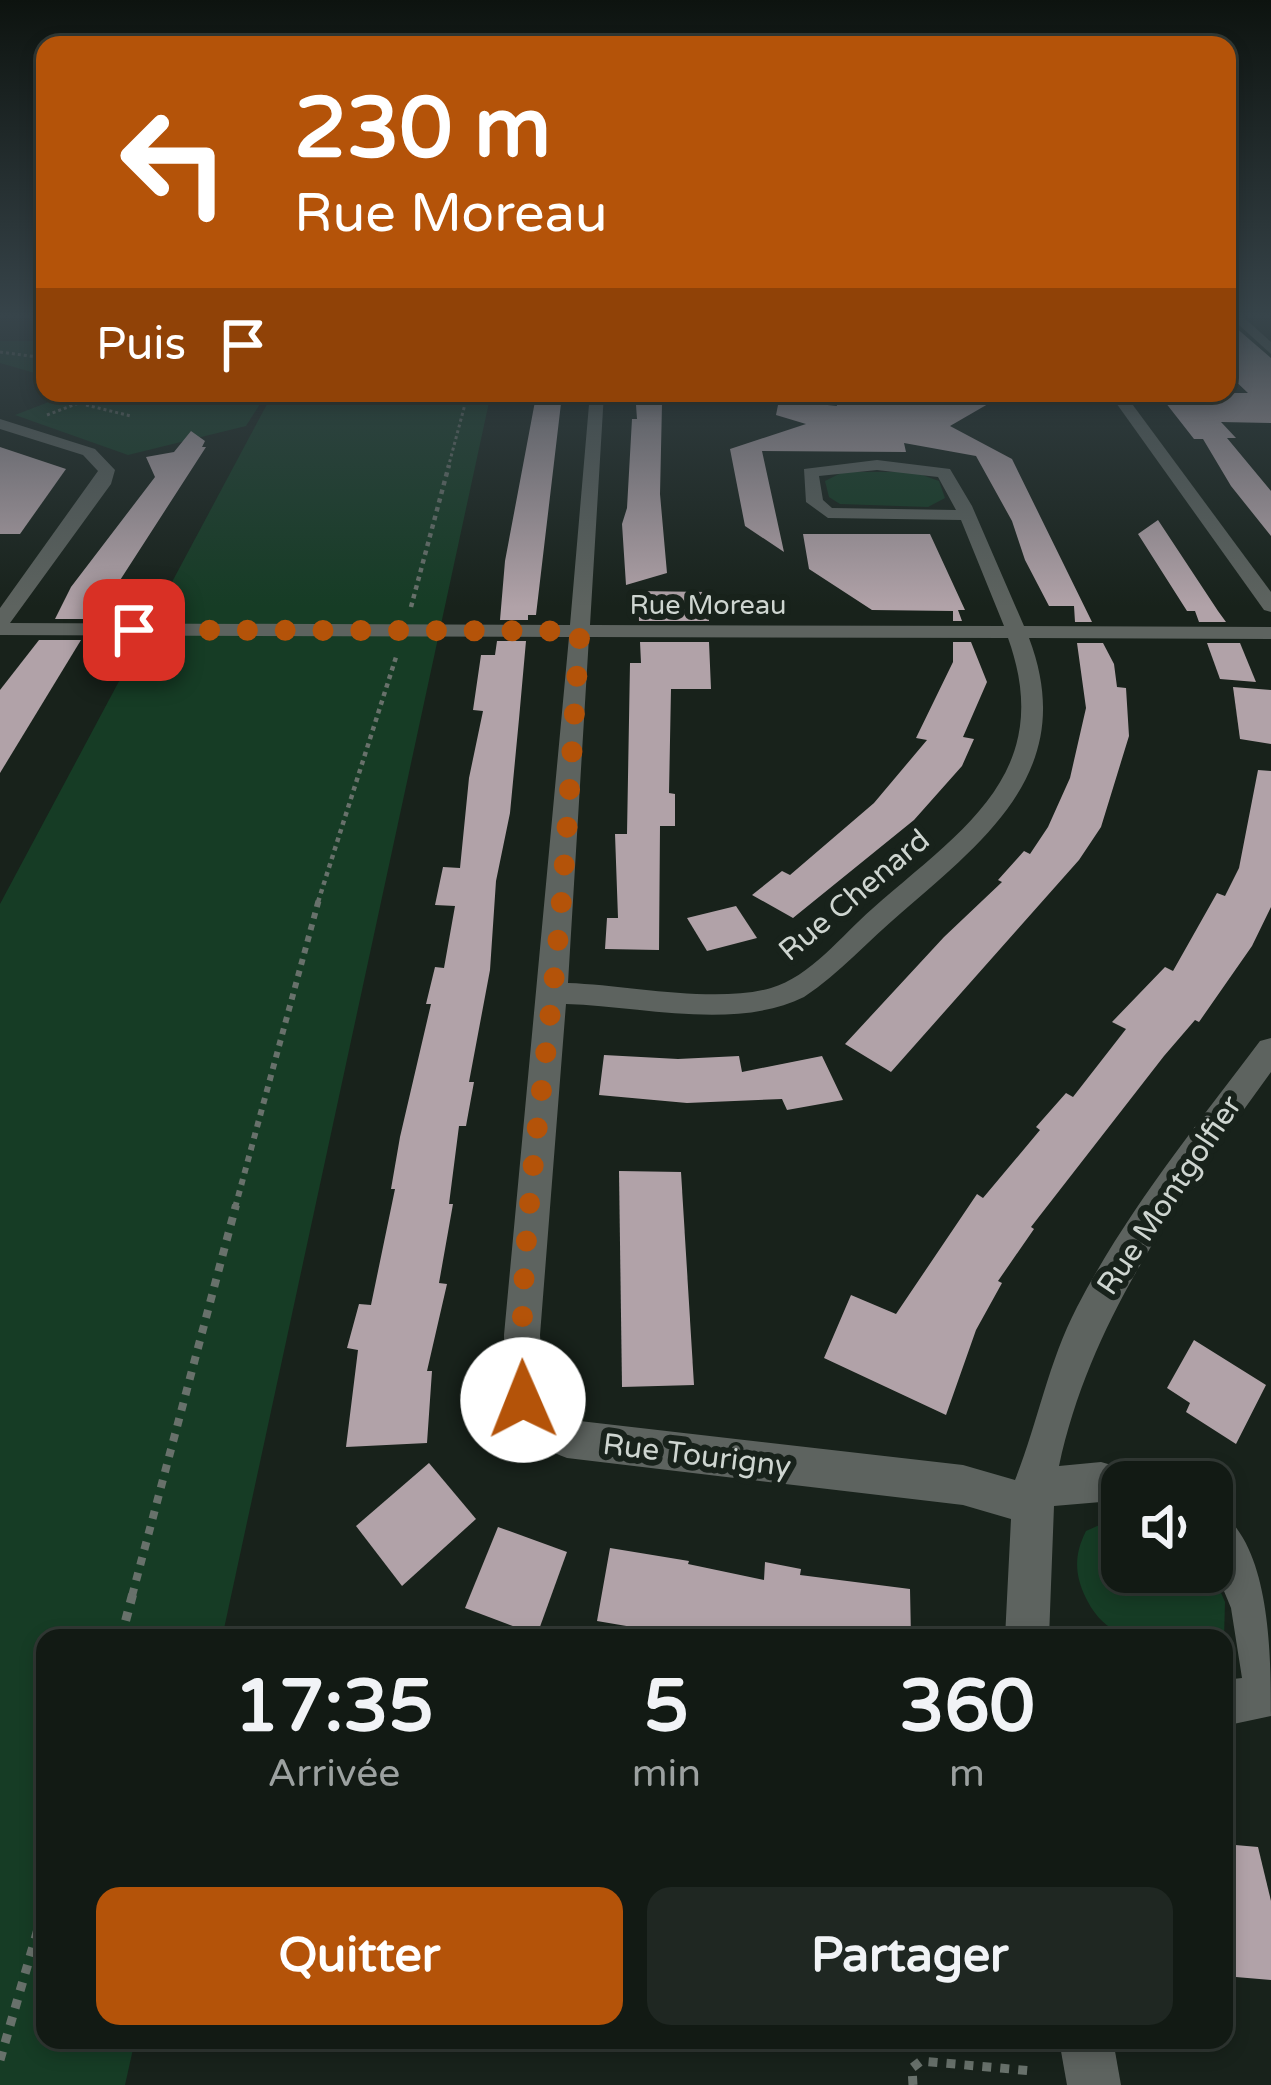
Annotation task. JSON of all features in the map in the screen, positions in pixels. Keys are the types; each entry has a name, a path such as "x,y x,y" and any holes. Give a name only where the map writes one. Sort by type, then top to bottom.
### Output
{"street":[{"name":"Rue Tourigny","path":"596,412 553,993 538,1117 522,1335 523,1400 530,1416 567,1439 1033,1494"},
{"path":"1130,412 1271,606"},
{"path":"0,626 105,480 107,470 88,452 1,424"},
{"name":"Rue Chenard","path":"553,993 735,1000 770,999 793,990 957,851 1008,792 1033,722 1032,677 1018,634 948,476 939,470 829,467 810,473 814,502 828,513 965,515"},
{"name":"Rue Moreau","path":"0,626 1271,633"},
{"name":"Rue Montgolfier","path":"1027,1629 1033,1494 1069,1362 1102,1289 1141,1227 1271,1048"},
{"path":"1033,1494 1101,1482"},
{"path":"1233,1553 1258,1610 1270,1676 1263,1697 1233,1701"},
{"path":"1088,2049 1094,2085"}],"path":[{"path":"40,415 51,412"},
{"path":"117,412 131,416"},
{"path":"406,623 463,412"},
{"path":"123,1629 309,930 401,640"},
{"path":"0,2060 36,1936"},
{"path":"913,2085 912,2068 921,2062 1033,2071"}],"green space":[{"path":"255,412 246,426 128,455 15,415"},
{"path":"263,412 487,412 224,1629 36,1629 36,2049 133,2049 125,2085 0,2085 0,904"},
{"path":"843,472 914,472 939,481 945,498 928,507 840,504 829,497 825,481"},
{"path":"1101,1524 1101,1593 1221,1593 1224,1629 1111,1628 1096,1615 1084,1594 1077,1562 1086,1531"}],"building":[{"path":"533,412 560,412 536,615 528,615 528,620 500,620 505,561"},
{"path":"637,412 662,412 660,494 667,573 626,585 622,524 632,419 637,419"},
{"path":"974,412 950,426 1012,459 1092,622 1075,622 1074,606 1049,606 1025,560 1012,521 976,456 904,443 906,452 762,451 784,552 745,526 730,449 806,424 776,415"},
{"path":"1173,412 1271,412 1271,423 1221,422 1236,438 1227,438 1271,491 1271,536 1231,486 1203,439 1194,439"},
{"path":"191,431 206,447 95,619 55,619 71,587 155,477 146,457 174,452"},
{"path":"0,447 66,469 20,534 0,534"},
{"path":"1158,520 1226,622 1199,622 1195,611 1187,611 1138,534"},
{"path":"803,534 930,534 965,610 958,610 962,621 953,621 953,611 872,610 809,569"},
{"path":"638,591 707,592 709,621 639,621"},
{"path":"39,640 81,640 0,773 0,690"},
{"path":"497,641 526,641 510,813 496,881 490,970 469,1082 474,1082 466,1126 459,1126 449,1204 453,1204 439,1283 447,1284 427,1371 432,1371 427,1443 346,1447 358,1350 347,1348 359,1304 371,1305 395,1189 391,1189 400,1137 431,1004 426,1004 435,967 444,968 455,906 435,905 443,867 460,868 469,778 483,711 473,710 481,655 495,655"},
{"path":"640,642 709,642 711,689 671,689 669,793 675,794 675,826 660,826 659,950 605,949 607,918 618,918 615,834 627,834 630,663 641,663"},
{"path":"953,642 971,642 987,682 963,737 974,739 962,766 914,820 793,918 752,895 782,871 790,875 874,803 927,740 916,738 953,662"},
{"path":"1077,643 1103,643 1114,664 1117,687 1126,688 1129,736 1101,827 1079,860 891,1072 845,1044 1002,882 998,880 1024,851 1030,854 1048,827 1070,778 1086,708"},
{"path":"1207,643 1240,643 1256,682 1220,679"},
{"path":"1233,687 1271,690 1271,744 1240,739"},
{"path":"1258,770 1271,771 1271,907 1252,946 1199,1022 1195,1020 1164,1056 1031,1227 1034,1229 998,1281 1002,1283 976,1330 946,1415 824,1358 851,1295 896,1314 977,1194 983,1198 1040,1130 1036,1127 1066,1093 1073,1097 1126,1029 1112,1022 1165,967 1173,971 1217,893 1225,896 1239,868"},
{"path":"736,906 757,938 707,951 687,918"},
{"path":"604,1055 739,1056 742,1072 822,1056 843,1100 787,1110 782,1099 687,1103 599,1095"},
{"path":"619,1171 681,1172 694,1385 622,1387"},
{"path":"1194,1340 1266,1385 1236,1444 1186,1412 1190,1403 1167,1388"},
{"path":"429,1463 476,1519 402,1586 356,1526"},
{"path":"498,1527 567,1552 539,1629 521,1629 465,1608"},
{"path":"610,1548 764,1580 765,1562 801,1569 800,1575 910,1589 911,1629 644,1629 597,1621"},
{"path":"1233,1845 1258,1847 1271,1901 1271,1980 1233,1977"}],"route":[{"path":"134,630 580,631 553,993 538,1117 522,1335 523,1400"}]}
